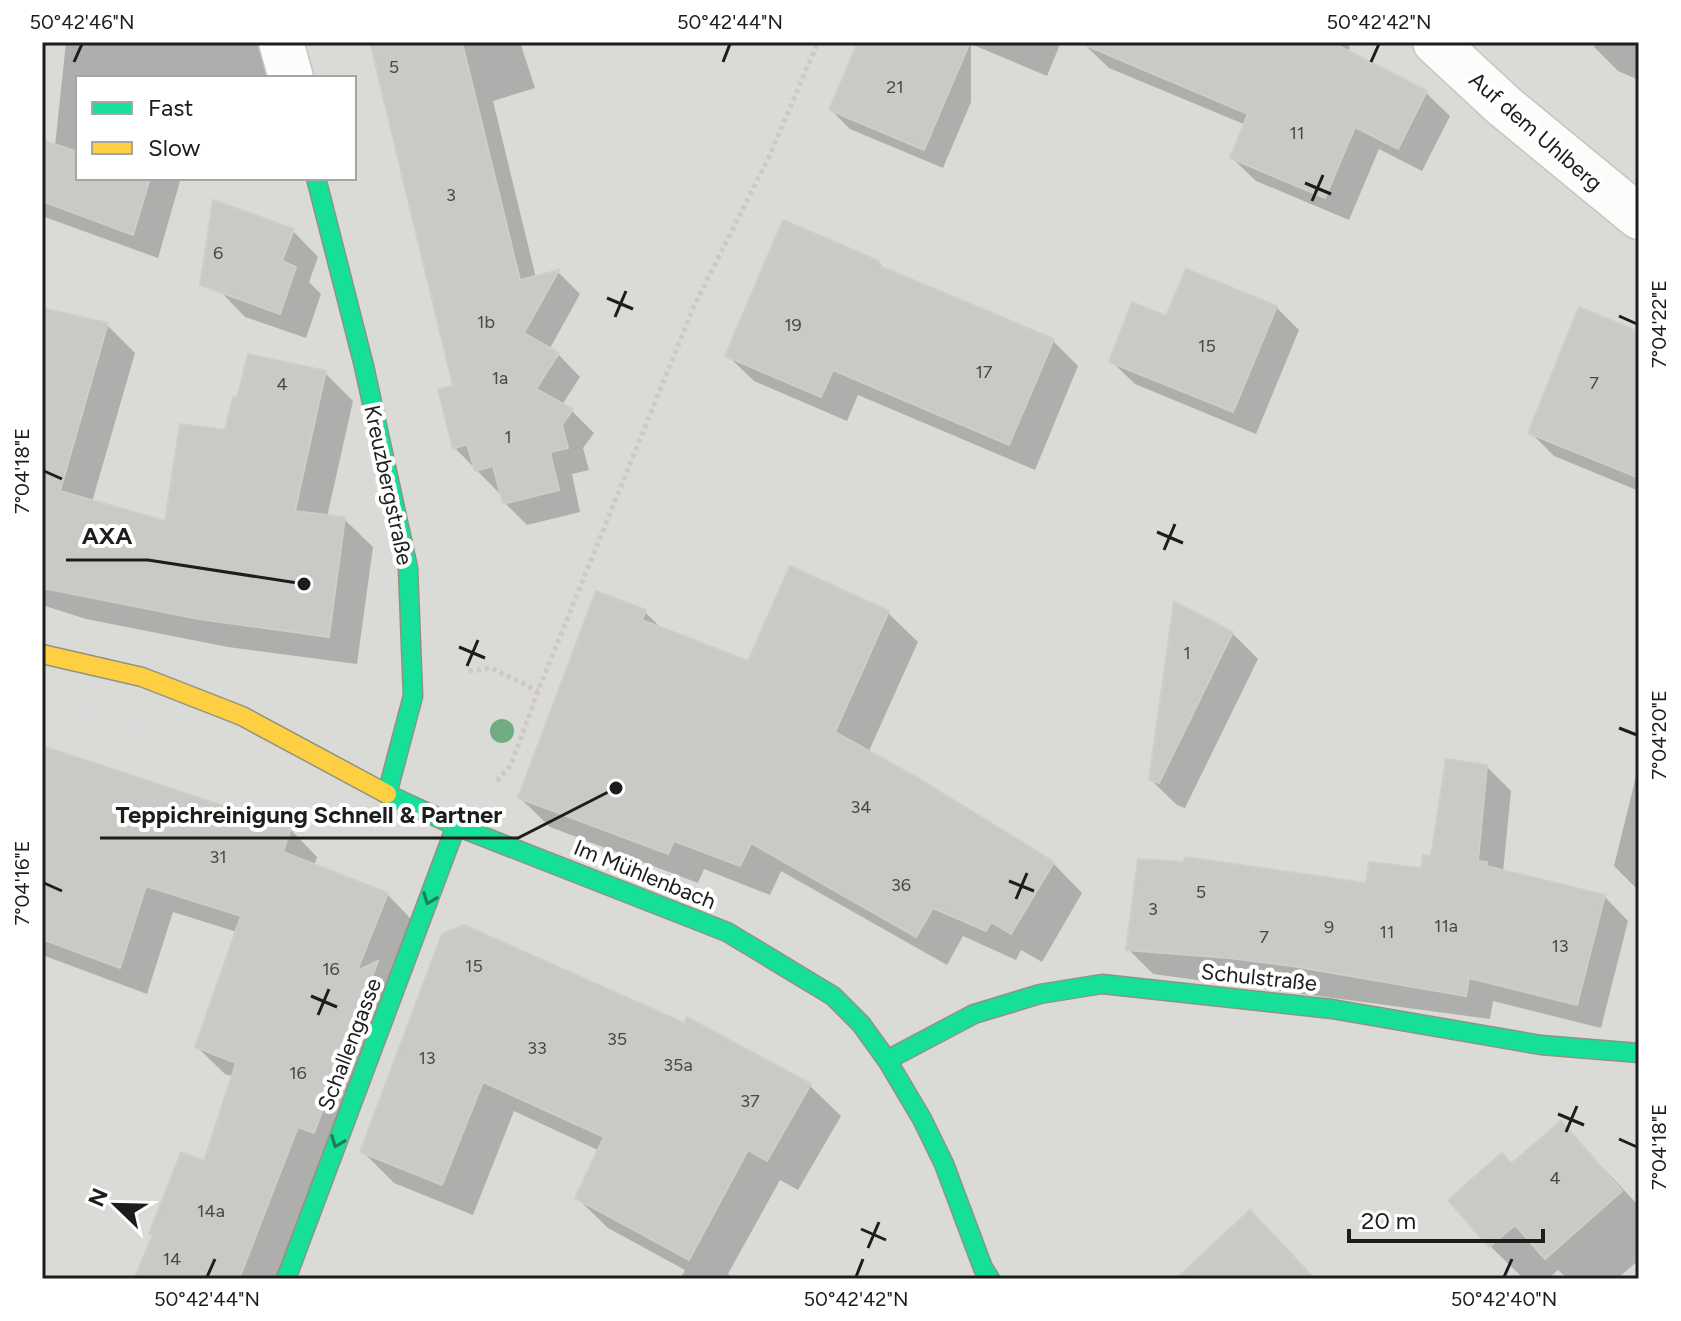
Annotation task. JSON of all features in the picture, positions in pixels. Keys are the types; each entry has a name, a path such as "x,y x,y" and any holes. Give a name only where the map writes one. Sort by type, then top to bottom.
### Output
{"street":[{"path":"281,42 290,76"},
{"name":"Auf dem Uhlberg","path":"1435,42 1504,106 1639,217"},
{"name":"Kreuzbergstraße","path":"317,180 364,366 408,568 413,696 387,794"},
{"name":"Im Mühlenbach","path":"42,654 142,677 242,716 387,794 456,826 727,932 833,996 861,1024 887,1060 922,1119 944,1164 983,1268 990,1279"},
{"name":"Schallengasse","path":"286,1279 456,826"},
{"name":"Schulstraße","path":"887,1060 974,1014 1040,994 1102,984 1332,1009 1541,1045 1639,1053"}],"path":[{"path":"456,826 511,765 694,306 769,157 818,42"},
{"path":"413,696 472,670 491,668 538,691"}],"shaded area":[{"path":"42,42 1639,42 1639,1279 42,1279"},
{"path":"42,689 101,704 222,744 200,756 98,723 42,710"}],"building":[{"path":"370,42 462,42 520,280 559,270 524,333 559,353 536,389 573,409 562,425 568,448 550,452 559,490 503,504 493,466 475,471 467,444 453,449 438,389 453,386"},
{"path":"858,42 970,42 924,150 829,110"},
{"path":"1078,42 1331,42 1427,91 1398,149 1355,127 1325,198 1230,158 1248,114"},
{"path":"42,140 76,151 76,180 149,180 133,235 42,201"},
{"path":"213,200 294,229 282,261 296,267 280,314 200,285"},
{"path":"783,220 879,261 877,265 1054,339 1009,445 833,370 821,397 725,356"},
{"path":"1186,269 1277,306 1233,412 1109,362 1132,302 1166,316"},
{"path":"1579,307 1639,332 1639,478 1528,433"},
{"path":"42,308 108,323 60,491 165,521 180,424 225,430 248,354 326,371 295,511 345,517 329,637 199,619 42,588"},
{"path":"790,566 889,611 835,732 918,778 1054,862 1011,934 991,922 986,931 933,908 916,937 751,843 740,866 674,841 668,854 518,798 596,591 646,610 642,620 748,661"},
{"path":"1174,602 1233,632 1159,783 1149,780"},
{"path":"42,746 291,828 283,852 388,893 357,971 378,961 314,1133 298,1127 239,1279 134,1279 153,1235 149,1234 181,1152 204,1161 236,1063 195,1047 241,916 146,886 120,968 42,939"},
{"path":"1446,759 1487,765 1478,861 1487,862 1486,866 1605,895 1577,1005 1469,978 1466,996 1292,966 1126,950 1138,859 1183,862 1185,857 1366,883 1369,862 1421,868 1423,855 1431,856"},
{"path":"464,925 684,1023 687,1017 811,1084 767,1161 748,1150 689,1260 575,1198 604,1137 483,1082 442,1185 360,1152 442,934"},
{"path":"1561,1121 1622,1191 1545,1259 1515,1225 1489,1247 1448,1200 1502,1153 1511,1164"},
{"path":"1250,1210 1315,1279 1176,1279"}],"traffic: fast":[{"path":"317,180 364,366 408,568 413,696 387,794"},
{"path":"387,794 456,826 727,932 833,996 861,1024 887,1060 922,1119 944,1164 983,1268 990,1279"},
{"path":"286,1279 456,826"},
{"path":"887,1060 974,1014 1040,994 1102,984 1332,1009 1541,1045 1639,1053"}],"traffic: slow":[{"path":"42,654 142,677 242,716 387,794"}],"place":[{"name":"AXA","path":"304,584"},
{"name":"Teppichreinigung Schnell & Partner","path":"616,788"}]}
